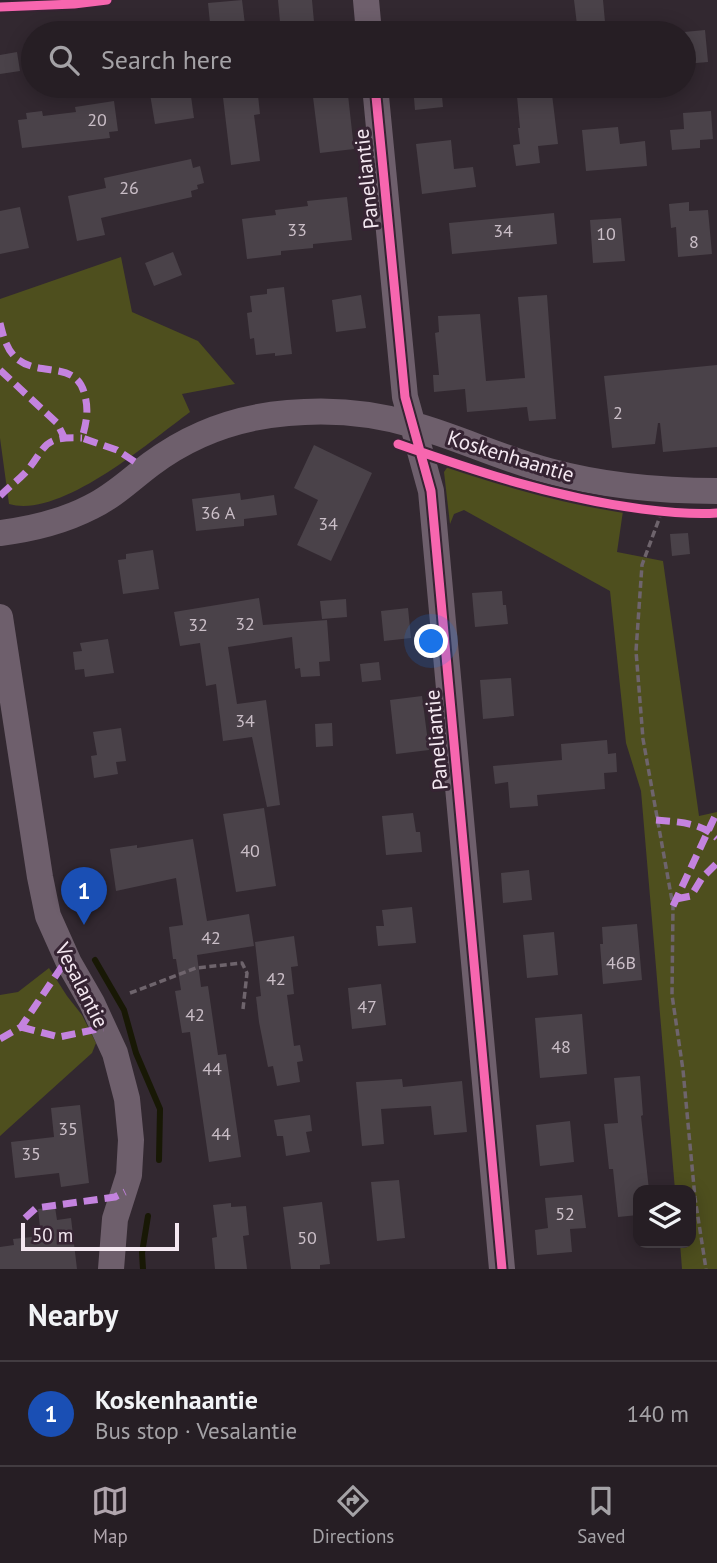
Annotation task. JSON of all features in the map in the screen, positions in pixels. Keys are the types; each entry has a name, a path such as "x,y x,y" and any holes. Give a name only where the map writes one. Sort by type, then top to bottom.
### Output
{"street":[{"path":"366,0 368,21"},
{"name":"Paneliantie","path":"375,98 405,397 430,491 502,1269"},
{"name":"Koskenhaantie","path":"0,533 49,524 91,507 113,495 171,450 209,431 286,413 325,411 361,414 412,424 513,460 572,476 633,487 717,491"},
{"name":"Vesalantie","path":"0,617 48,916 115,1053 127,1099 131,1140 129,1175 115,1219 111,1269"}],"path":[{"path":"651,510 674,512"},
{"path":"662,511 642,565 636,650 643,739 673,906 672,995 683,1070 695,1198 706,1269"},
{"path":"130,993 195,968 242,963 247,973 243,1009"}],"shaded area":[{"path":"121,257 132,312 198,341 235,384 182,394 190,412 104,475 78,489 30,506 9,504 0,438 0,299"},
{"path":"449,465 525,490 623,511 617,552 663,561 699,816 717,812 717,1269 682,1269 680,1248 696,1248 696,1185 675,1185 641,791 626,743 610,591 464,510 454,514 450,524 444,472"},
{"path":"49,968 82,1015 96,1043 92,1053 0,1136 0,995 18,992"}],"building":[{"path":"242,0 245,21 210,21 208,3"},
{"path":"278,0 312,0 314,21 280,21"},
{"path":"574,0 603,0 605,21 577,21"},
{"path":"705,30 708,62 696,63 696,31"},
{"path":"17,52 20,71 0,74 0,55"},
{"path":"151,98 191,98 194,118 155,124"},
{"path":"223,98 258,98 260,114 254,115 260,161 231,165"},
{"path":"313,98 348,98 354,149 320,153"},
{"path":"414,98 442,98 443,107 415,110"},
{"path":"517,98 552,98 558,144 538,146 540,163 516,166 513,145 520,144"},
{"path":"114,101 118,131 109,132 110,138 22,148 18,120 27,119 26,113 42,111 43,116 76,112 75,107"},
{"path":"711,111 713,139 700,140 700,148 672,150 670,130 684,129 683,113"},
{"path":"618,127 620,144 645,141 647,166 586,171 582,130"},
{"path":"451,140 454,169 473,167 476,187 422,194 416,144"},
{"path":"191,159 193,168 200,166 204,183 191,191 192,197 101,218 105,235 77,241 68,196 106,188 104,178"},
{"path":"347,197 352,240 313,244 313,248 281,251 281,255 247,259 242,219 276,215 275,210 308,206 307,201"},
{"path":"689,202 689,211 708,210 712,254 678,257 676,227 671,228 669,204"},
{"path":"20,207 29,248 0,254 0,211"},
{"path":"554,213 557,244 452,254 449,223"},
{"path":"621,218 625,261 593,263 590,220"},
{"path":"173,252 182,275 154,286 145,263"},
{"path":"284,287 292,354 256,355 254,338 250,339 247,313 252,312 250,296 267,294 267,289"},
{"path":"361,295 366,328 336,332 332,300"},
{"path":"547,295 556,419 529,421 527,407 467,412 465,389 434,392 433,375 439,375 435,333 439,332 438,316 480,314 486,381 525,378 518,297"},
{"path":"717,365 717,447 663,452 658,423 655,444 612,448 604,376"},
{"path":"314,445 372,473 331,561 297,545 318,500 294,488"},
{"path":"240,493 241,500 274,495 277,515 244,519 244,526 196,531 192,499"},
{"path":"688,533 690,554 672,556 670,534"},
{"path":"153,550 159,589 123,594 118,560 126,559 126,554"},
{"path":"502,591 508,624 475,627 472,593"},
{"path":"259,598 263,625 327,620 330,661 319,662 320,676 301,677 300,668 295,669 292,637 228,647 237,704 266,700 280,805 267,807 252,737 223,741 216,684 206,686 200,643 180,646 174,612"},
{"path":"346,599 347,617 322,619 320,601"},
{"path":"408,608 411,638 384,641 381,611"},
{"path":"108,639 114,673 85,677 84,669 75,670 73,652 82,651 80,643"},
{"path":"379,662 381,680 362,682 360,664"},
{"path":"511,678 514,716 483,719 480,680"},
{"path":"422,696 429,750 396,754 390,700"},
{"path":"332,723 333,746 316,747 315,724"},
{"path":"121,728 126,761 116,762 118,774 94,778 91,756 97,755 93,732"},
{"path":"607,740 608,754 616,753 617,772 604,773 605,789 537,795 538,806 510,808 508,782 495,784 493,766 562,760 561,744"},
{"path":"264,808 276,886 236,892 223,814"},
{"path":"413,813 416,832 420,832 422,852 386,855 382,816"},
{"path":"193,839 207,921 249,914 254,946 197,955 201,987 208,986 218,1055 226,1054 241,1157 209,1162 190,1032 182,1033 175,991 181,990 169,927 183,925 176,878 116,891 110,849 137,845 137,848"},
{"path":"529,870 532,900 503,903 501,873"},
{"path":"412,907 416,943 378,946 376,926 384,926 382,910"},
{"path":"637,924 642,980 603,984 600,944 603,944 602,927"},
{"path":"554,932 558,975 527,978 523,935"},
{"path":"294,936 298,966 291,967 294,994 287,995 294,1046 300,1045 303,1061 297,1062 300,1082 277,1086 273,1066 268,1067 259,1022 256,997 261,996 255,942"},
{"path":"381,984 386,1025 352,1029 348,988"},
{"path":"582,1014 587,1074 540,1078 535,1018"},
{"path":"640,1076 648,1185 633,1185 633,1216 618,1217 613,1169 609,1169 604,1124 618,1123 614,1078"},
{"path":"402,1079 403,1087 462,1081 467,1132 434,1135 431,1106 381,1109 384,1144 362,1146 356,1082"},
{"path":"80,1105 89,1183 61,1187 59,1173 15,1178 11,1142 54,1137 51,1108"},
{"path":"310,1115 312,1131 306,1132 310,1152 286,1156 283,1136 277,1136 274,1120"},
{"path":"570,1121 574,1162 540,1166 536,1125"},
{"path":"399,1180 405,1238 377,1241 371,1182"},
{"path":"582,1195 586,1228 570,1229 572,1252 537,1255 535,1230 548,1228 545,1198"},
{"path":"322,1202 330,1264 320,1265 320,1269 291,1269 283,1207"},
{"path":"231,1203 231,1207 246,1206 249,1235 243,1236 247,1269 215,1269 212,1238 217,1237 213,1205"},
{"path":"55,1207 57,1220 71,1218 77,1269 0,1269 0,1247 14,1245 13,1239 41,1236 38,1209"}],"waterway":[{"path":"95,960 124,1010 136,1053 160,1109 159,1160"},
{"path":"143,1269 142,1253 148,1216"}],"marked path":[{"path":"0,323 7,345 15,357 35,367 65,373 81,384 87,407 82,438 117,450 135,462"},
{"path":"0,370 57,423 64,437"},
{"path":"0,496 25,473 46,445 58,439 82,438"},
{"path":"673,906 717,812"},
{"path":"656,820 696,826 717,838"},
{"path":"676,899 691,896 702,878 717,863"},
{"path":"0,1039 21,1027 67,959"},
{"path":"21,1027 59,1037 103,1028"},
{"path":"25,1218 36,1208 115,1197 125,1192"}],"cycle path":[{"path":"0,7 107,0"},
{"path":"376,98 405,397 431,491 502,1269"},
{"path":"398,444 488,474 579,498 660,511 717,513"}],"place":[{"name":"Koskenhaantie","path":"84,925"}]}
